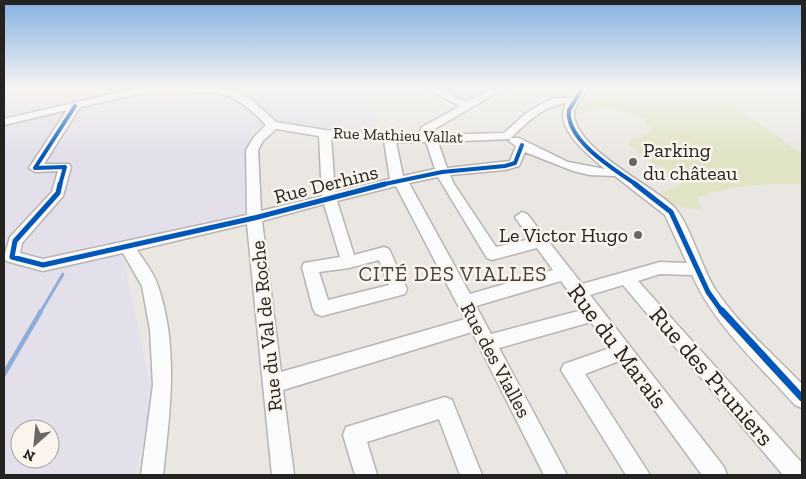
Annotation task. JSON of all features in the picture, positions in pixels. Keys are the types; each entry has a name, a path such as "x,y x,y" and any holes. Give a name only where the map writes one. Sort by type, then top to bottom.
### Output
{"street":[{"path":"4,122 55,110"},
{"name":"Rue Derhins","path":"71,110 35,168 64,167 58,193 15,241 12,257 43,265 254,218 397,181 442,172 505,166 515,163 522,145"},
{"path":"257,110 273,125"},
{"path":"460,110 426,129 426,139 446,184 492,254 539,242"},
{"path":"539,110 520,123 507,136 522,145 567,164 601,174 616,172"},
{"path":"568,110 567,116 572,130 592,151 616,172 662,203 671,212 708,292 727,318 802,398"},
{"name":"Rue Mathieu Vallat","path":"273,125 325,133 389,138 426,139 507,136"},
{"name":"Rue du Val de Roche","path":"273,125 258,140 252,150 254,218 282,475"},
{"path":"325,133 330,198 349,262"},
{"name":"Rue des Vialles","path":"389,138 397,181 403,184 556,475"},
{"name":"Rue du Marais","path":"522,217 716,475"},
{"path":"128,247 150,285 160,330 164,384 152,475"},
{"path":"384,253 398,289 322,309 310,267 349,262 384,253"},
{"path":"577,292 660,268 696,269"},
{"path":"466,302 563,274"},
{"name":"Rue des Pruniers","path":"626,278 798,475"},
{"path":"488,343 594,314"},
{"path":"272,384 477,323"},
{"path":"622,352 571,370 639,475"},
{"path":"366,475 354,435 445,407 471,475"}],"shaded area":[{"path":"4,110 369,110 380,131 252,129 244,215 120,243 154,401 135,475 4,475"}],"green space":[{"path":"576,110 593,110 572,115"},
{"path":"619,110 740,110 802,153 802,184 742,186 707,194 708,197 698,196 699,205 703,210 676,206 659,194 682,184 628,145 630,139 642,137 653,129 643,122 647,121 644,118"}],"waterway":[{"path":"40,313 63,274"},
{"path":"4,374 41,311"}],"cycle path":[{"path":"72,110 35,168 65,167 58,193 15,241 12,257 43,265 254,218 397,181 442,172 505,166 515,163 522,145"},
{"path":"569,110 571,126 580,140 610,167 660,202 671,212 708,292 727,318 802,398"}],"place":[{"name":"Parking du château","path":"633,162"},
{"name":"Le Victor Hugo","path":"638,235"}],"district":[{"name":"CITÉ DES VIALLES","path":"453,273"}]}
